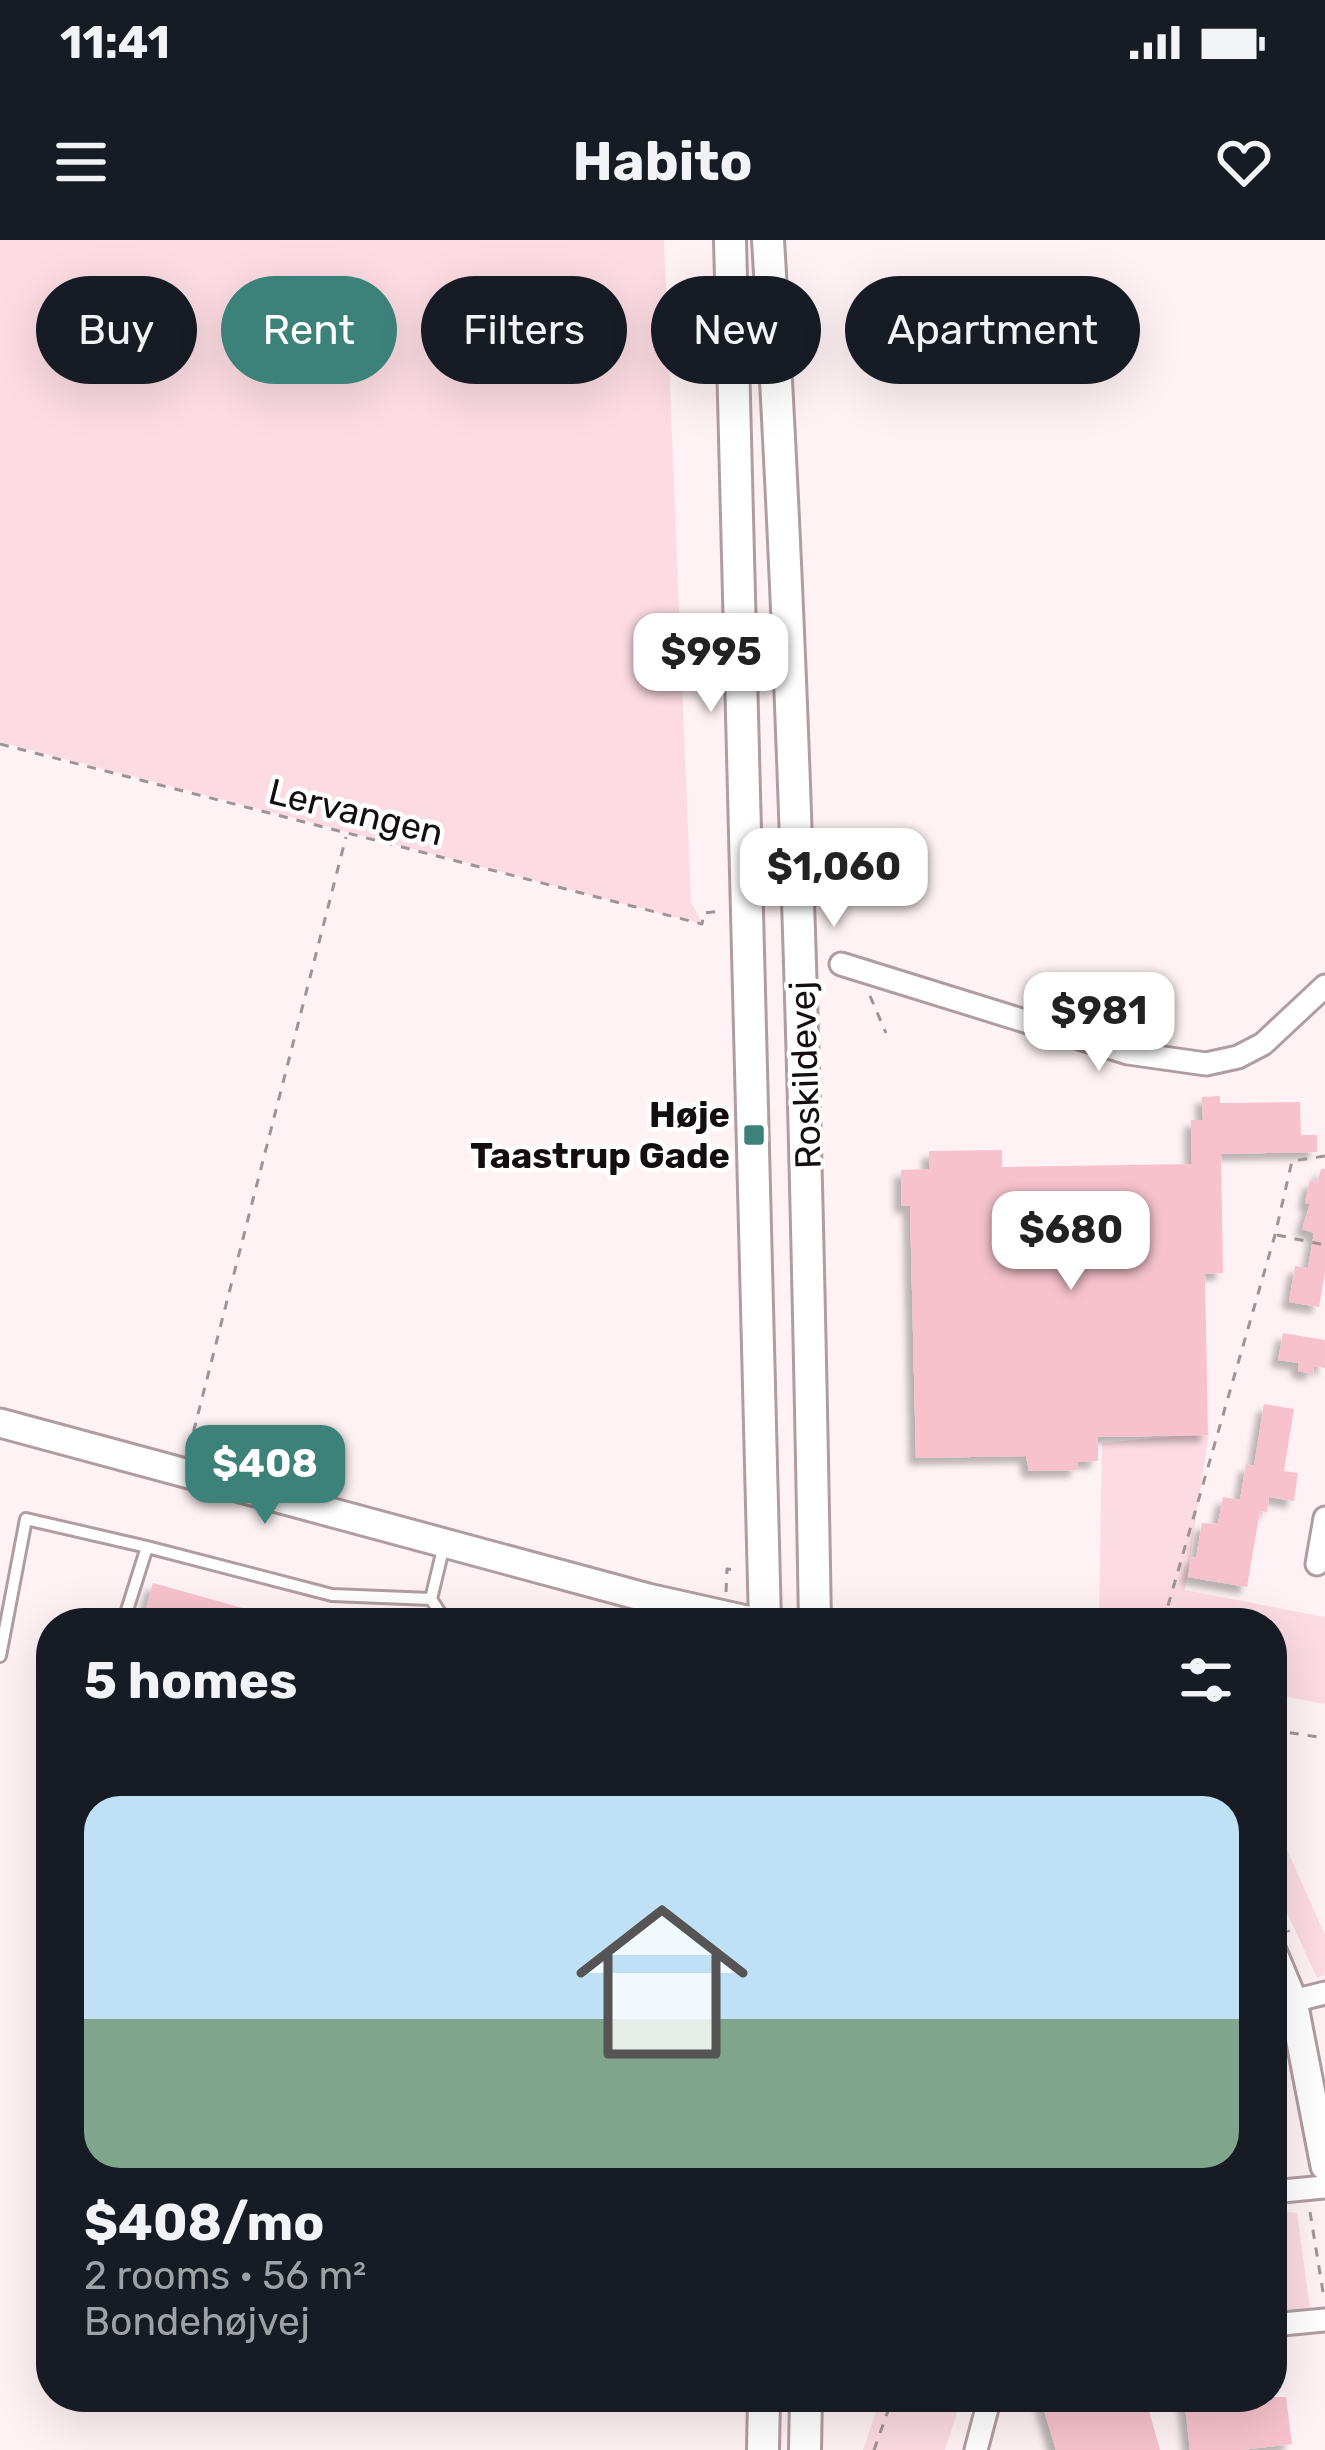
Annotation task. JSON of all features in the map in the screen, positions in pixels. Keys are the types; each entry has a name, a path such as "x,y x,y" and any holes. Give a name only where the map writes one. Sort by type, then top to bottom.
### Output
{"main road":[{"name":"Roskildevej","path":"730,240 763,1608"},
{"name":"Roskildevej","path":"768,240 797,825 811,1303 826,1608"},
{"path":"764,2412 764,2450"},
{"path":"805,2450 806,2412"}],"street":[{"path":"850,967 1128,1053 1207,1064 1238,1057 1264,1044 1325,986"},
{"path":"0,1423 693,1608"},
{"path":"1317,1564 1325,1518"},
{"path":"1287,1987 1325,2166"},
{"path":"1293,2001 1325,1994"},
{"path":"1287,2191 1325,2187"},
{"path":"1287,2324 1325,2320"},
{"path":"976,2450 986,2412"}],"lane":[{"path":"0,1656 26,1519 332,1595 431,1599"},
{"path":"437,1608 431,1599 445,1542"},
{"path":"127,1608 146,1546"}],"path":[{"name":"Lervangen","path":"0,743 702,924 704,914 724,910"},
{"path":"182,1472 347,835"},
{"path":"850,967 886,1033"},
{"path":"1167,1608 1292,1161 1325,1156"},
{"path":"1275,1235 1325,1245"},
{"path":"1287,1732 1325,1738"},
{"path":"874,2450 888,2412"}],"shaded area":[{"path":"0,240 664,240 665,276 651,276 651,384 670,384 691,902 702,924 0,742"},
{"path":"1209,1433 1185,1590 1278,1608 1099,1608 1102,1443"},
{"path":"1287,1610 1325,1617 1325,1704 1287,1697"},
{"path":"1287,1850 1325,1935 1325,1975 1317,1978 1287,1913"},
{"path":"1287,2212 1297,2213 1310,2309 1287,2311"},
{"path":"876,2412 957,2412 945,2450 863,2450"}],"building":[{"path":"1220,1096 1220,1103 1300,1102 1301,1135 1317,1135 1317,1152 1221,1154 1223,1273 1205,1274 1208,1435 1098,1437 1098,1461 1077,1462 1078,1470 1029,1471 1026,1456 916,1458 910,1206 901,1206 901,1170 929,1169 929,1151 1002,1150 1002,1167 1192,1164 1191,1120 1203,1120 1202,1097"},
{"path":"1325,1169 1325,1272 1319,1307 1289,1302 1295,1266 1308,1268 1314,1233 1302,1229 1310,1204 1305,1203 1310,1180 1317,1183"},
{"path":"1283,1333 1325,1340 1325,1368 1314,1366 1313,1374 1298,1371 1299,1363 1278,1360"},
{"path":"1264,1404 1294,1409 1284,1471 1298,1473 1294,1501 1269,1497 1267,1512 1260,1511 1247,1587 1188,1577 1202,1523 1218,1524 1223,1497 1240,1500 1246,1464 1254,1466"},
{"path":"153,1583 242,1608 146,1608"},
{"path":"1287,2405 1292,2444 1190,2450 1186,2412 1287,2412"},
{"path":"1045,2412 1149,2412 1160,2450 1056,2450"}],"place":[{"name":"Høje Taastrup Gade","path":"754,1135"}]}
